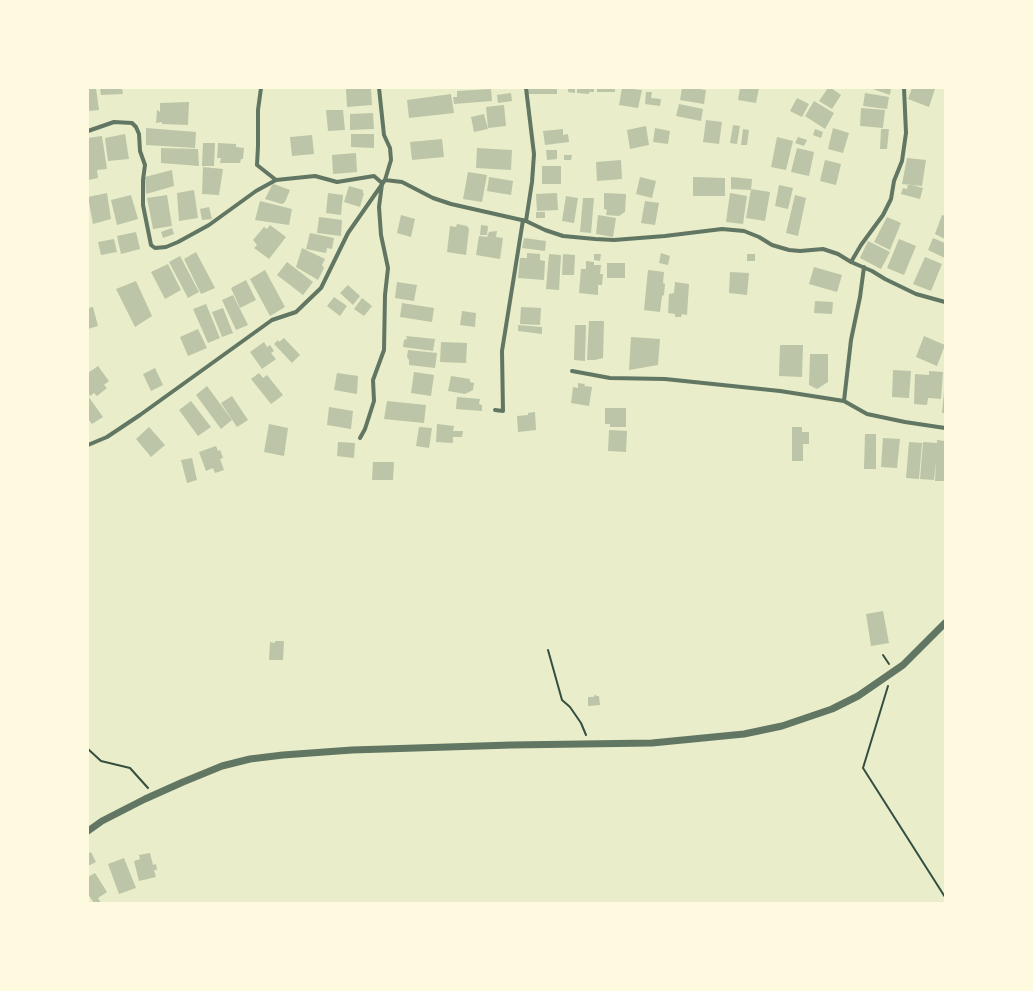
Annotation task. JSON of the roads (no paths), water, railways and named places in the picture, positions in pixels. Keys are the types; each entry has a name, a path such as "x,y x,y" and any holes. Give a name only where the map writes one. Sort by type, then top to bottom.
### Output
{"street":[{"path":"261,88 258,110 257,165 276,180"},
{"path":"360,438 365,429 374,401 373,380 384,350 385,295 388,268 381,235 379,207 383,181 391,160 391,153 384,135 379,88"},
{"path":"495,410 503,411 502,351 524,220 532,182 534,154 526,88"},
{"path":"851,262 861,245 884,214 891,199 894,181 902,161 906,133 904,88"},
{"path":"88,131 114,122 132,123 136,127 139,134 140,151 145,165 143,180 143,205 151,245 155,248 178,242 209,225 256,190 276,180 315,176 337,182 374,176 383,181 402,182 433,198 451,204 524,220 545,230 563,236 595,239 638,238 722,229 744,231 759,237 772,245 789,250 800,251 824,249 838,254 916,294 945,302"},
{"path":"88,445 107,436 140,415 272,320 296,312 320,288 348,233 383,181"},
{"path":"844,401 851,340 864,267"},
{"path":"572,371 610,378 666,379 780,391 844,401 867,414 945,428"},
{"path":"88,831 102,821 154,794 238,761 276,756 352,750 512,744 652,744 744,734 782,726 832,710 858,696 892,673 920,649 945,623"}]}
